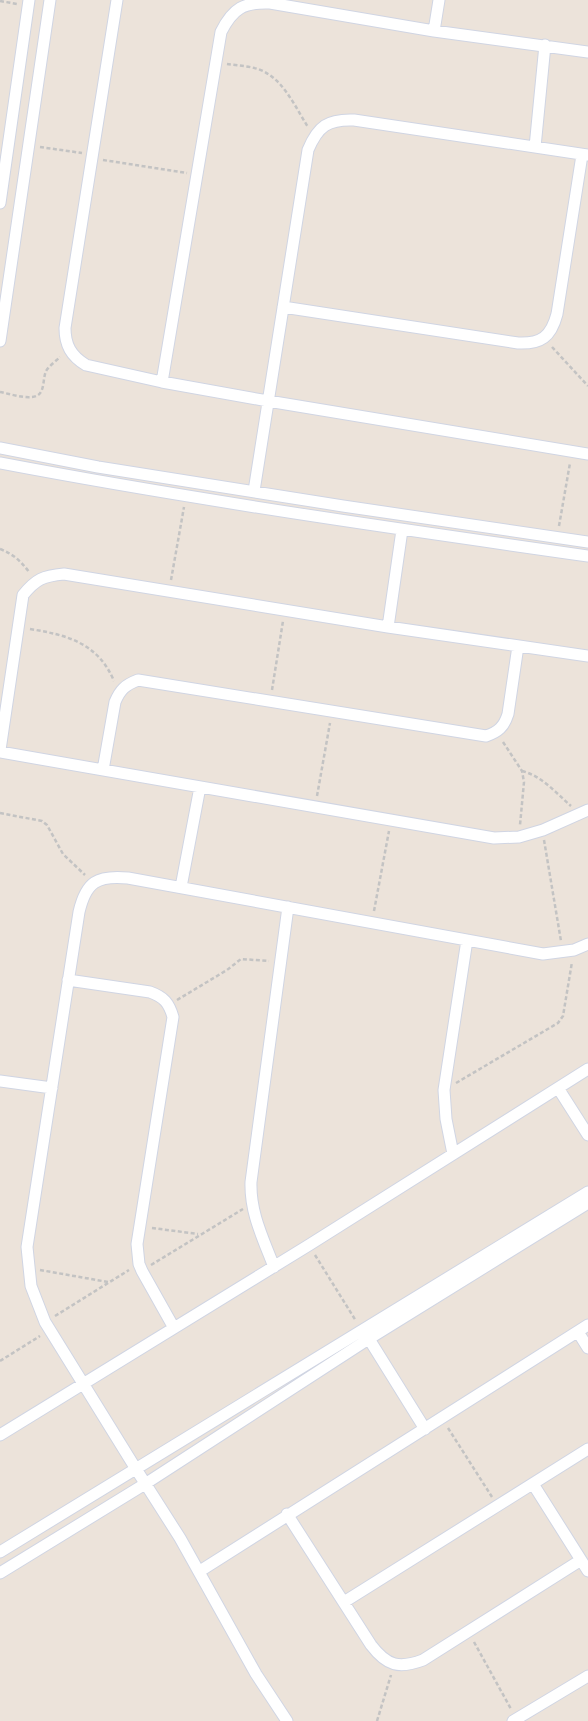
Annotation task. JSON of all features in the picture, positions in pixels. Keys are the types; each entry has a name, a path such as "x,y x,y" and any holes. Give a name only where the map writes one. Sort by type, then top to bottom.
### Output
{"street":[{"path":"0,341 50,0"},
{"path":"117,0 65,328 65,339 69,350 76,359 86,365 162,382 588,454"},
{"path":"434,31 439,0"},
{"path":"162,382 221,32 228,18 240,8 254,2 270,3 434,31 588,52"},
{"path":"0,203 29,3"},
{"path":"535,147 545,45"},
{"path":"254,491 268,401 308,150 314,136 325,125 339,119 354,120 585,155 557,314 554,327 544,338 532,344 518,343 283,307"},
{"path":"0,448 98,467 588,542"},
{"path":"0,463 96,481 340,521 588,556"},
{"path":"340,521 343,506"},
{"path":"388,627 402,530"},
{"path":"584,812 543,830 519,836 494,838 0,751 23,596 33,583 47,576 64,574 388,627 588,656"},
{"path":"103,770 115,702 119,692 127,684 138,680 486,736 496,733 504,725 508,714 518,646"},
{"path":"181,888 200,787"},
{"path":"287,1721 256,1674 200,1571 47,1326 31,1286 27,1247 83,895 94,882 110,876 542,954 574,950 588,944"},
{"path":"274,1267 251,1204 251,1182 288,907"},
{"path":"453,1154 446,1119 444,1090 467,940"},
{"path":"68,980 150,992 161,996 170,1005 173,1017 137,1244 140,1267 174,1328"},
{"path":"0,1435 274,1267 588,1069"},
{"path":"0,1081 52,1088"},
{"path":"558,1088 588,1136"},
{"path":"0,1573 145,1484 366,1335 588,1192"},
{"path":"0,1552 588,1203"},
{"path":"200,1571 287,1514 588,1325"},
{"path":"578,1332 588,1348"},
{"path":"366,1335 425,1429"},
{"path":"344,1602 588,1449"},
{"path":"533,1484 588,1571"},
{"path":"287,1514 380,1657 394,1664 409,1665 423,1660 581,1560"},
{"path":"515,1720 588,1676"}],"path":[{"path":"0,1 29,3"},
{"path":"215,62 258,69 268,74 283,88 314,136"},
{"path":"29,146 196,174"},
{"path":"544,338 588,386"},
{"path":"0,392 36,397 43,389 45,372 69,350"},
{"path":"558,538 572,452"},
{"path":"170,592 186,496"},
{"path":"0,549 23,563 33,583"},
{"path":"270,701 285,610"},
{"path":"18,628 59,634 80,642 97,655 110,672 119,692"},
{"path":"315,807 332,711"},
{"path":"496,733 522,772 524,782 519,836"},
{"path":"522,772 532,774 584,812"},
{"path":"0,813 42,821 47,825 68,860 94,882"},
{"path":"372,923 391,820"},
{"path":"543,830 563,952"},
{"path":"444,1090 558,1023 563,1016 574,950"},
{"path":"170,1005 227,970 241,958 281,962"},
{"path":"0,1361 110,1282 200,1234 251,1204"},
{"path":"140,1226 200,1234"},
{"path":"309,1245 366,1335"},
{"path":"28,1268 110,1282"},
{"path":"442,1418 497,1506"},
{"path":"468,1632 515,1720"},
{"path":"377,1721 394,1664"}]}
